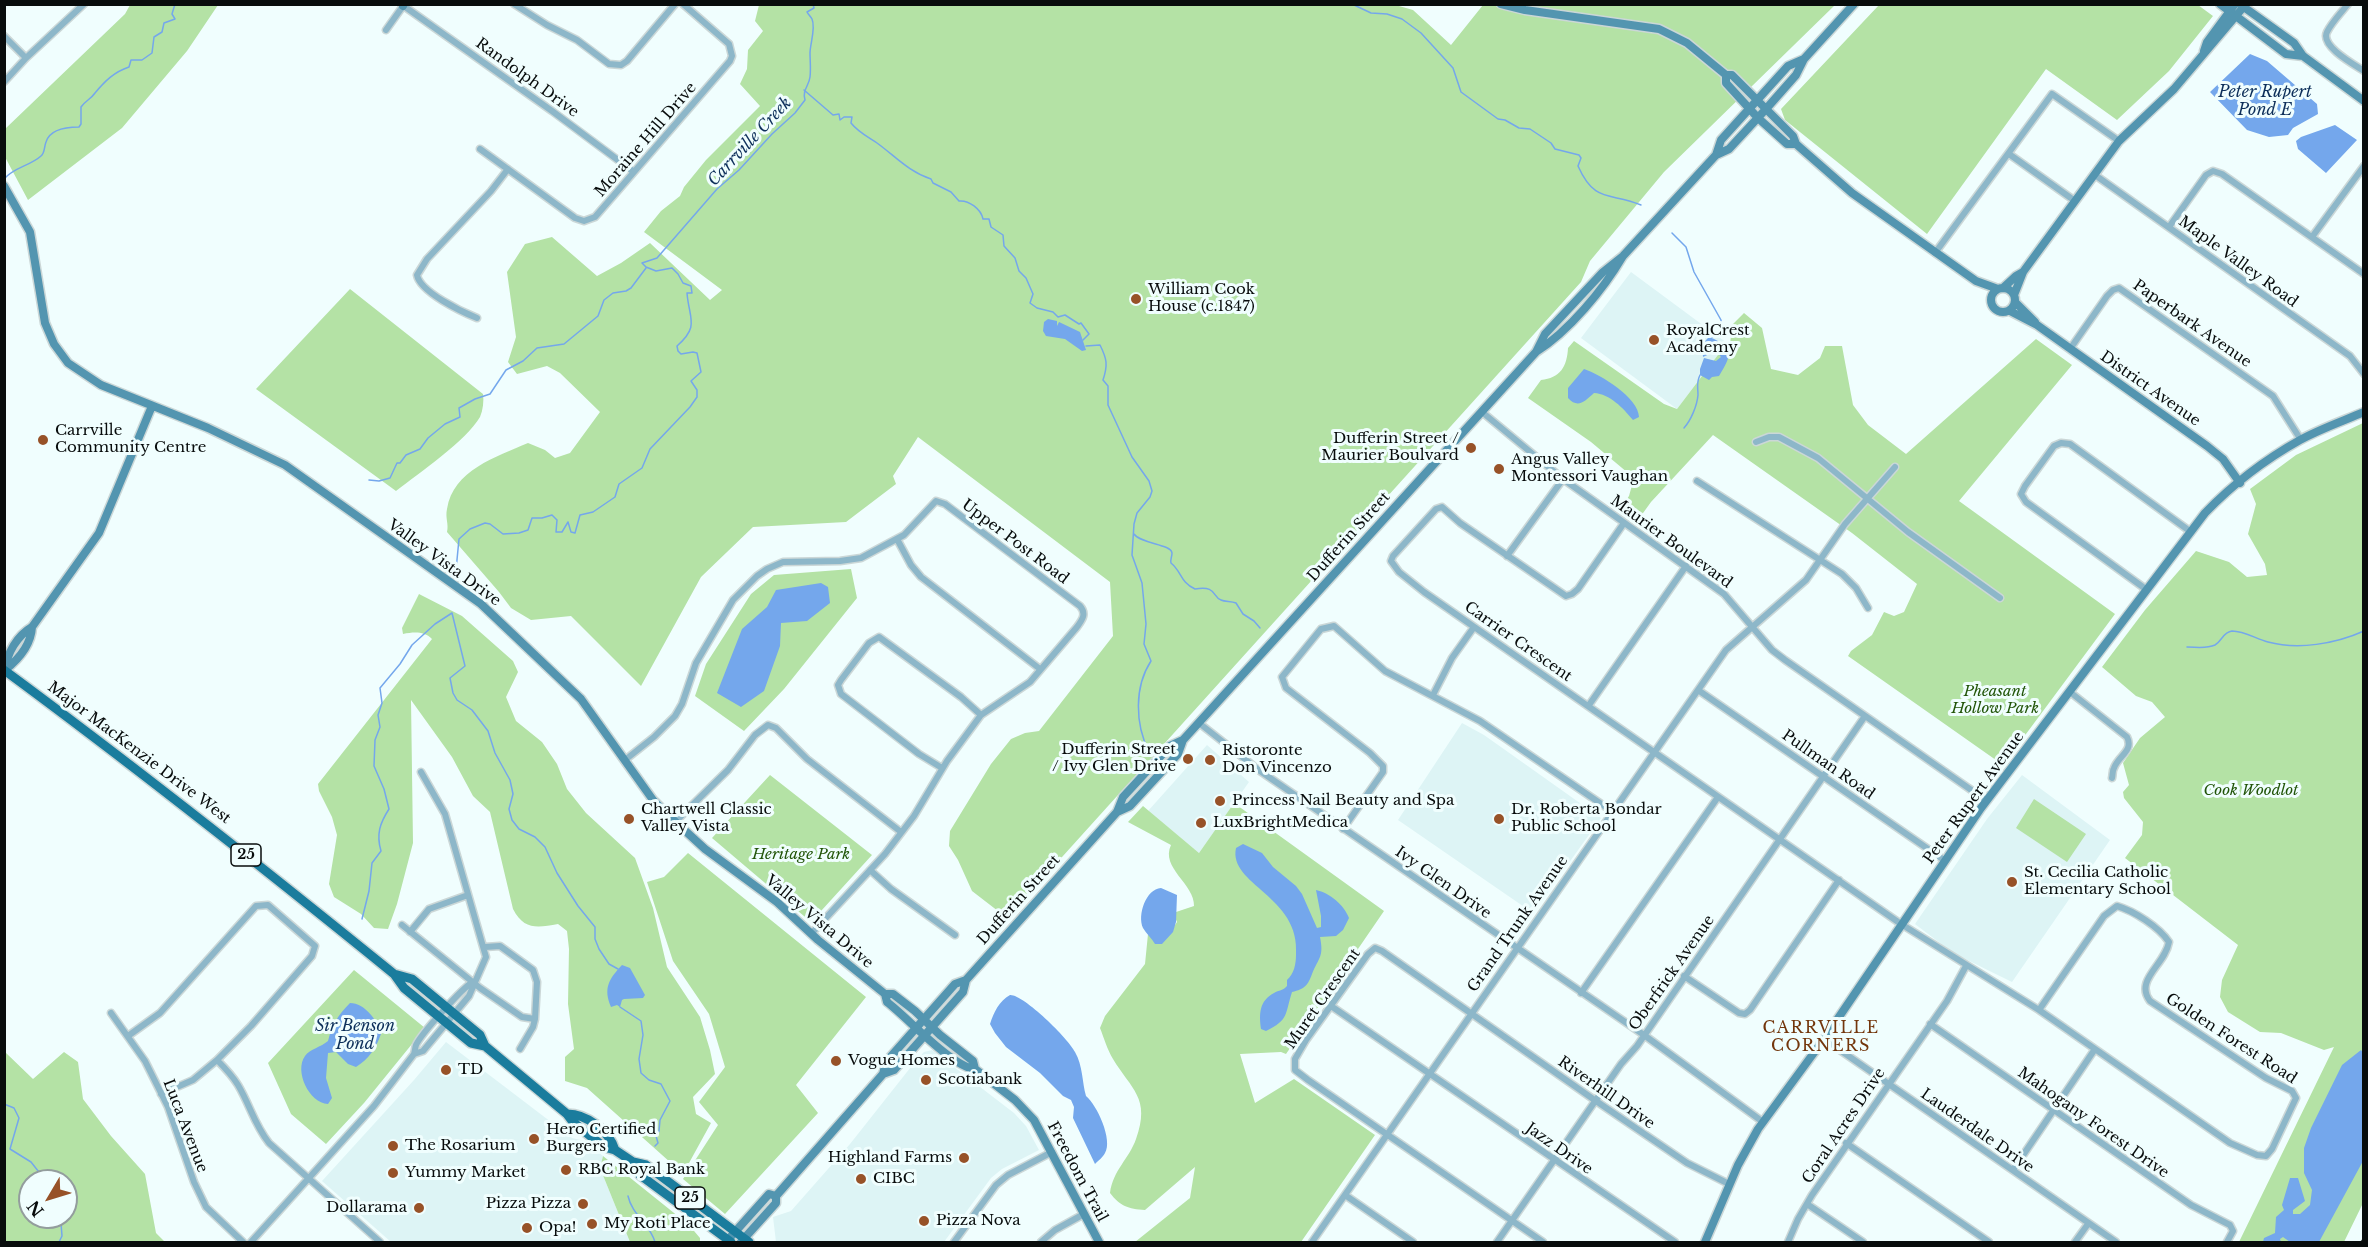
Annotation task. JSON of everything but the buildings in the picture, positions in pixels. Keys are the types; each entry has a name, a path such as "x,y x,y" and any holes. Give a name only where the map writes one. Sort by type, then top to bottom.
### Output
{"main road":[{"name":"Major MacKenzie Drive West","path":"5,670 225,838 394,974 404,988 471,1043 485,1046"},
{"name":"Major MacKenzie Drive West","path":"394,974 412,979 480,1035 485,1046 604,1147 615,1150 633,1162 646,1165 745,1241"},
{"name":"Major MacKenzie Drive West","path":"633,1162 640,1175 728,1242"}],"street":[{"path":"514,4 547,25 577,40 609,64 616,65 627,62 675,4"},
{"name":"Moraine Hill Drive","path":"480,148 575,218 584,221 595,217 730,61 732,56 729,44 683,4"},
{"path":"1501,4 1525,10 1659,29 1687,42 1726,75 1732,75 1793,136 1796,144 1852,193 1977,281 1991,297 1992,305 1997,311 2003,313 2010,311 2023,272 2119,141 2174,89 2203,52 2212,46 2233,11 2244,5 2294,44 2303,56 2364,101"},
{"name":"Dufferin Street","path":"883,1074 894,1070 963,992 966,980 1117,812 1123,798 1170,746 1183,741 1536,352 1545,334 1603,272 1623,256 1716,155 1729,149 1758,118 1796,75 1804,59 1854,4"},
{"path":"2220,4 2233,11 2286,54 2303,56"},
{"path":"2348,4 2326,34 2326,41 2364,71"},
{"path":"386,30 403,5"},
{"name":"Randolph Drive","path":"403,5 634,172"},
{"path":"4,82 79,6"},
{"path":"4,36 26,58"},
{"name":"Dufferin Street","path":"1716,155 1721,140 1788,66 1804,59"},
{"path":"1726,75 1726,83 1758,118 1787,144 1796,144"},
{"path":"1935,253 2052,94 2119,141"},
{"path":"2009,154 2075,201"},
{"path":"2312,237 2364,165"},
{"path":"477,318 456,309 423,286 418,281 417,275 427,259 508,169"},
{"path":"2169,227 2206,175 2213,171 2222,174 2364,274"},
{"name":"Maple Valley Road","path":"2095,175 2350,356 2364,374"},
{"name":"Valley Vista Drive","path":"4,186 30,232 45,323 54,344 68,363 101,386 208,428 285,465 481,604 581,699 653,800 675,822 705,849 777,902 885,994 887,1002 925,1035"},
{"path":"1991,297 2023,272"},
{"path":"1977,281 2010,290 2015,298"},
{"name":"Paperbark Avenue","path":"2070,349 2107,296 2113,290 2120,288 2273,396 2301,440"},
{"name":"District Avenue","path":"2015,298 2037,325"},
{"name":"District Avenue","path":"2010,311 2037,325 2207,446 2223,459 2240,483"},
{"path":"5,670 7,655 25,631 32,627 99,533 152,406"},
{"name":"Maurier Boulevard","path":"1482,412 1563,479 1724,594 1772,650 1987,801"},
{"name":"Peter Rupert Avenue","path":"1705,1242 1747,1147 1764,1122 1824,1039 1944,860 2191,532 2219,499 2301,440 2364,412"},
{"path":"1756,442 1769,437 1779,437 1827,464 1908,532 2000,598"},
{"path":"2147,590 2026,502 2021,494 2025,486 2054,446 2061,443 2070,444 2191,532"},
{"name":"Grand Trunk Avenue","path":"1312,1242 1726,650 1796,591 1845,524 1895,467"},
{"path":"1507,556 1563,479"},
{"path":"1697,481 1842,574 1856,588 1868,608"},
{"name":"Upper Post Road","path":"625,760 654,737 675,716 682,704 696,663 733,600 757,576 767,568 783,562 854,560 897,539 914,526 932,503 940,501 1080,606 1084,613 1081,621 1018,692 993,705 981,715 942,768 919,808 901,832 812,934"},
{"name":"Carrier Crescent","path":"1624,523 1578,589 1566,596 1460,523 1442,507 1436,509 1390,561 1399,572 1474,627 1901,924"},
{"path":"897,539 911,565 921,577 1040,669"},
{"path":"1589,705 1686,566"},
{"path":"1343,829 1383,772 1383,766 1370,753 1286,688 1282,677 1321,628 1334,626 1385,671 1480,721 1613,812"},
{"path":"1433,695 1452,658 1474,627"},
{"path":"942,768 919,754 841,694 838,685 869,643 879,637 961,697 981,715"},
{"name":"Pullman Road","path":"1698,690 1944,860"},
{"path":"2070,692 2127,737 2130,742 2114,767 2112,778"},
{"name":"Oberfrick Avenue","path":"1497,1242 1865,716"},
{"name":"Ivy Glen Drive","path":"1199,723 1249,763 1644,1035 1764,1122"},
{"path":"675,822 728,770 755,735 768,725 776,728 807,759 901,832"},
{"path":"251,1242 374,1106 414,1054 416,1045 450,1011 469,996 473,982 484,965 485,946 445,814 421,772"},
{"path":"1581,993 1718,797"},
{"path":"870,870 891,889 955,935"},
{"path":"1684,976 1739,1013 1745,1014 1839,880"},
{"path":"410,932 429,909 468,895"},
{"path":"128,1036 160,1013 256,906 268,905 315,946 315,951 251,1026 216,1060 193,1080 161,1094"},
{"name":"Golden Forest Road","path":"1901,924 2039,1010 2230,1143 2257,1155 2266,1156 2272,1149 2296,1098 2292,1091 2266,1078 2150,1001 2144,991 2145,984 2167,953 2169,942 2163,934 2125,908 2117,906 2104,916 2039,1010"},
{"path":"402,925 473,982 522,1017 535,1019"},
{"path":"485,946 500,946 533,970 537,983 535,1019 520,1049"},
{"name":"Muret Crescent","path":"1388,1135 1295,1070 1295,1059 1331,1006 1368,954 1375,948 1472,1014"},
{"name":"Coral Acres Drive","path":"1788,1242 1807,1203 1846,1143 1947,1001 1966,966"},
{"name":"Dufferin Street","path":"745,1241 776,1203 776,1196 883,1074 886,1062 955,984 966,980"},
{"name":"Valley Vista Drive","path":"885,994 893,994 932,1027"},
{"name":"Jazz Drive","path":"1331,1006 1675,1242"},
{"name":"Luca Avenue","path":"111,1013 145,1061 161,1094 206,1208 243,1242"},
{"name":"Riverhill Drive","path":"1472,1014 1687,1163 1729,1184"},
{"name":"Mahogany Forest Drive","path":"1930,1023 2191,1205 2230,1225 2233,1231 2227,1242"},
{"name":"Freedom Trail","path":"932,1027 973,1061 975,1069"},
{"name":"Freedom Trail","path":"925,1035 966,1068 975,1069 1028,1113 1052,1152 1100,1242"},
{"name":"Lauderdale Drive","path":"1824,1039 2116,1242"},
{"path":"2013,1170 2095,1049"},
{"path":"216,1060 229,1071 238,1084 261,1134 269,1143 380,1242"},
{"path":"1388,1135 1543,1242"},
{"path":"1846,1143 1989,1242"},
{"path":"954,1242 999,1182 1052,1152"},
{"name":"Dufferin Street","path":"728,1242 769,1194 776,1196"},
{"path":"1345,1195 1409,1241"},
{"path":"1807,1203 1863,1242"},
{"path":"1041,1242 1055,1230 1084,1214"},
{"path":"2075,1242 2088,1224"}],"shaded area":[{"name":"RoyalCrest Academy","path":"1631,272 1727,343 1677,409 1581,338"},
{"name":"Dr. Roberta Bondar Public School","path":"1462,723 1484,735 1601,818 1533,913 1398,820"},
{"path":"1207,745 1249,782 1199,853 1148,811"},
{"name":"St. Cecilia Catholic Elementary School","path":"2022,775 2110,840 2012,982 1953,953 1915,924 1987,819"},
{"path":"446,1042 572,1138 585,1141 603,1156 600,1168 630,1242 391,1242 322,1181"},
{"path":"932,1050 1014,1113 1026,1126 1039,1150 1002,1169 991,1178 944,1242 776,1242 773,1217 791,1211 850,1144 918,1058 924,1052"}],"green space":[{"path":"1392,4 1413,10 1451,45 1483,5 1835,5 1664,172 1590,261 1581,282 1007,918 972,891 949,846 950,831 991,764 1011,739 1025,733 1039,731 1113,636 1110,582 918,437 893,476 896,484 846,522 753,527 701,577 641,686 571,616 531,620 511,608 447,532 447,512 451,496 467,475 490,460 528,443 545,450 555,458 570,453 600,412 560,373 547,366 517,374 508,362 516,337 507,272 525,244 552,237 597,276 650,243 710,300 722,290 644,232 661,211 680,196 684,187 706,160 760,106 740,84 747,69 748,50 763,31 755,21 759,5"},
{"path":"130,5 218,5 187,51 122,128 28,200 5,157 5,129 125,14"},
{"path":"1879,5 2198,5 2213,16 2169,71 2117,120 2046,69 1927,234 1785,120 1781,109"},
{"path":"350,289 483,394 481,414 473,426 441,456 396,491 256,389"},
{"name":"Pheasant Hollow Park","path":"1744,313 1762,328 1771,369 1798,375 1820,358 1825,346 1842,346 1853,405 1868,425 1906,454 2036,339 2072,365 1959,501 2115,614 2003,765 1848,656 1872,635 1884,612 1894,616 1904,612 1917,584 1852,533 1713,435 1651,502 1638,520 1621,508 1629,496 1634,478 1591,442 1528,398 1541,380 1558,374 1566,361 1568,348 1574,341 1664,404 1677,409 1727,343 1730,345 1732,325"},
{"name":"Cook Woodlot","path":"2363,423 2364,1201 2344,1242 2239,1242 2334,1047 2324,1050 2281,1033 2260,1032 2228,1012 2220,997 2222,980 2238,945 2125,858 2142,835 2143,822 2124,798 2123,792 2129,785 2123,763 2140,738 2165,717 2152,702 2136,696 2102,667 2145,610 2196,551 2229,562 2247,577 2267,575 2265,564 2248,534 2256,504 2250,489 2296,455"},
{"path":"851,569 857,598 784,689 744,731 695,696 706,664 751,594 774,575"},
{"path":"419,594 462,616 513,661 518,672 506,697 516,721 542,742 557,764 567,789 586,813 635,858 653,908 667,967 700,1017 715,1074 693,1097 696,1114 711,1123 689,1163 680,1171 587,1088 565,1081 565,1057 574,1049 568,1004 567,931 558,924 532,926 517,916 513,909 490,812 473,796 452,757 411,700 413,843 388,929 374,928 361,914 334,897 329,884 337,835 318,784 432,639 419,633 403,634 402,628"},
{"name":"Heritage Park","path":"770,775 872,855 811,922 712,838"},
{"path":"2034,799 2086,834 2067,862 2016,828"},
{"path":"1234,803 1384,911 1286,1054 1281,1052 1240,1054 1255,1103 1294,1079 1375,1135 1301,1242 1135,1242 1190,1198 1195,1167 1145,1210 1125,1206 1110,1193 1114,1178 1136,1139 1141,1113 1137,1095 1111,1055 1100,1028 1105,1016 1145,964 1148,934 1159,944 1177,922 1173,913 1194,906 1189,890 1170,861 1171,845 1128,822 1143,806 1199,853"},
{"path":"688,853 866,997 796,1085 818,1113 725,1214 683,1179 718,1125 699,1102 725,1067 709,1014 673,961 647,882 664,877"},
{"path":"354,970 425,1028 364,1103 326,1144 291,1114 268,1063"},
{"path":"5,1052 33,1079 64,1052 78,1062 83,1099 111,1136 145,1174 156,1233 165,1242 5,1242"},
{"path":"603,1156 689,1225 700,1238 700,1242 630,1242 600,1168"}],"water":[{"name":"Peter Rupert Pond E","path":"2250,54 2267,61 2317,104 2318,114 2293,128 2288,135 2269,137 2247,130 2210,92"},
{"path":"2335,125 2357,140 2326,173 2298,149 2296,141 2301,137"},
{"path":"1048,319 1057,321 1057,326 1059,322 1080,332 1086,350 1082,351 1065,339 1046,336 1043,331 1044,322"},
{"path":"1709,337 1723,344 1729,352 1727,362 1719,376 1709,380 1700,375 1704,358 1716,361 1721,357 1716,351 1703,357 1702,344"},
{"path":"1584,369 1618,388 1633,402 1639,417 1633,420 1616,402 1600,394 1594,393 1581,403 1575,403 1568,398 1568,388"},
{"path":"821,583 828,587 830,603 807,621 781,623 780,646 764,691 741,707 717,693 742,629 767,607 776,590"},
{"path":"1243,844 1262,853 1273,867 1296,886 1317,928 1321,927 1321,916 1316,890 1336,900 1349,918 1343,930 1336,936 1320,937 1321,953 1309,981 1303,988 1292,992 1285,1016 1266,1031 1261,1029 1261,1008 1269,996 1287,986 1287,980 1296,962 1295,935 1288,919 1277,905 1253,883 1236,861 1236,848"},
{"path":"1161,888 1177,895 1176,922 1173,932 1162,944 1155,944 1143,928 1141,916 1147,898 1156,889"},
{"path":"622,965 630,968 645,995 643,998 624,999 620,1007 617,1005 611,1007 608,994 609,984"},
{"path":"1010,995 1025,1002 1045,1018 1064,1037 1078,1057 1086,1096 1099,1115 1107,1140 1105,1153 1095,1164 1073,1118 1074,1107 1071,1100 1063,1096 1040,1073 1006,1047 990,1024 997,1007"},
{"name":"Sir Benson Pond","path":"350,1003 366,1009 381,1034 372,1053 356,1067 348,1064 336,1052 328,1053 326,1078 332,1098 328,1104 321,1102 309,1092 302,1078 302,1062 307,1054 328,1041 336,1020"},
{"path":"2361,1050 2364,1054 2363,1161 2319,1242 2290,1242 2283,1237 2280,1239 2281,1242 2263,1242 2264,1238 2275,1233 2276,1217 2284,1210 2282,1205 2290,1178 2298,1178 2305,1201 2293,1210 2293,1214 2300,1214 2310,1205 2312,1190 2304,1173 2304,1148 2311,1128 2342,1065"}],"waterway":[{"path":"4,179 41,156 51,134 64,128 79,127 81,107 84,103 114,74 129,67 131,60 142,60 152,53 154,37 162,32 164,23 175,19 172,14 175,4"},
{"name":"Carrville Creek","path":"646,267 642,263 657,258 717,189 739,170 805,100 804,93 810,77 813,27 812,19 807,12 814,8 813,4"},
{"path":"1352,4 1371,13 1387,14 1402,19 1421,33 1453,68 1461,92 1498,119 1505,120 1519,128 1530,129 1551,143 1555,149 1579,155 1581,158 1578,166 1584,178 1597,192 1641,205"},
{"path":"804,90 833,115 839,114 840,120 844,117 852,117 851,123 860,132 909,168 951,192 959,201 974,206 983,219 989,219 991,227 1003,235 1004,246 1015,258 1019,271 1026,278 1033,294 1030,303 1037,308 1053,312 1058,317 1065,315 1081,323 1089,334 1083,340"},
{"path":"1672,233 1686,247 1694,272 1721,320 1721,331 1712,337"},
{"name":"Carrville Creek","path":"456,570 459,539 470,529 485,523 503,534 519,533 528,530 532,518 552,515 557,520 556,532 562,532 568,522 571,532 575,533 580,515 593,512 615,497 619,484 642,468 650,449 697,397 697,390 691,381 701,372 697,353 681,354 677,346 689,333 691,327 687,293 692,293 691,286 683,283 672,268 656,271 646,267"},
{"path":"369,480 379,481 390,478 397,463 400,463 406,455 420,449 428,438 445,424 460,417 459,408 490,394 506,370 523,361 537,348 564,344 598,316 604,300 613,293 631,288 646,268"},
{"path":"1086,346 1100,345 1105,358 1103,380 1108,386 1108,405 1132,457 1149,481 1152,491 1137,513 1132,555 1142,583 1146,624 1144,644 1151,661 1145,671 1138,706 1141,730 1149,752"},
{"path":"1684,428 1696,404 1700,375"},
{"path":"1134,534 1143,540 1170,550 1171,563 1186,583 1195,589 1211,590 1218,599 1236,603 1243,614 1260,628"},
{"path":"362,919 369,891 372,863 381,851 380,829 389,809 384,789 374,766 375,740 380,727 378,715 382,703 380,688 412,645 435,624 452,613 465,666 450,678 453,693 457,700 472,710 488,731 495,753 510,780 513,794 509,809 512,820 519,829 535,837 545,847 557,873 578,906 595,927 595,939 599,949 609,964 618,969"},
{"path":"2187,647 2212,646 2232,631 2268,642 2292,645 2329,642 2364,631"},
{"path":"620,1007 641,1021 643,1035 639,1059 641,1073 649,1080 661,1084 670,1101 660,1120 656,1136 658,1143 655,1146"},
{"path":"4,1104 14,1108 19,1118 10,1149 31,1162 37,1169"},
{"path":"628,1196 633,1209 655,1242"},
{"path":"59,1242 62,1236 61,1229"}],"railway":[{"path":"2361,1242 2364,1238"}],"place":[{"name":"William Cook House (c.1847)","path":"1136,299"},
{"name":"RoyalCrest Academy","path":"1654,340"},
{"name":"Carrville Community Centre","path":"43,440"},
{"name":"Dufferin Street / Maurier Boulvard","path":"1471,448"},
{"name":"Angus Valley Montessori Vaughan","path":"1499,469"},
{"name":"Dufferin Street / Ivy Glen Drive","path":"1188,759"},
{"name":"Ristoronte Don Vincenzo","path":"1210,760"},
{"name":"Princess Nail Beauty and Spa","path":"1220,801"},
{"name":"Chartwell Classic Valley Vista","path":"629,819"},
{"name":"Dr. Roberta Bondar Public School","path":"1499,819"},
{"name":"LuxBrightMedica","path":"1201,823"},
{"name":"St. Cecilia Catholic Elementary School","path":"2012,882"},
{"name":"Vogue Homes","path":"836,1061"},
{"name":"TD","path":"446,1070"},
{"name":"Scotiabank","path":"926,1080"},
{"name":"Hero Certified Burgers","path":"534,1139"},
{"name":"The Rosarium","path":"393,1146"},
{"name":"Highland Farms","path":"964,1158"},
{"name":"RBC Royal Bank","path":"566,1170"},
{"name":"Yummy Market","path":"393,1173"},
{"name":"CIBC","path":"861,1179"},
{"name":"Pizza Pizza","path":"583,1204"},
{"name":"Dollarama","path":"419,1208"},
{"name":"Pizza Nova","path":"924,1221"},
{"name":"My Roti Place","path":"592,1224"},
{"name":"Opa!","path":"527,1228"}],"district":[{"name":"CARRVILLE CORNERS","path":"1821,1037"}]}
